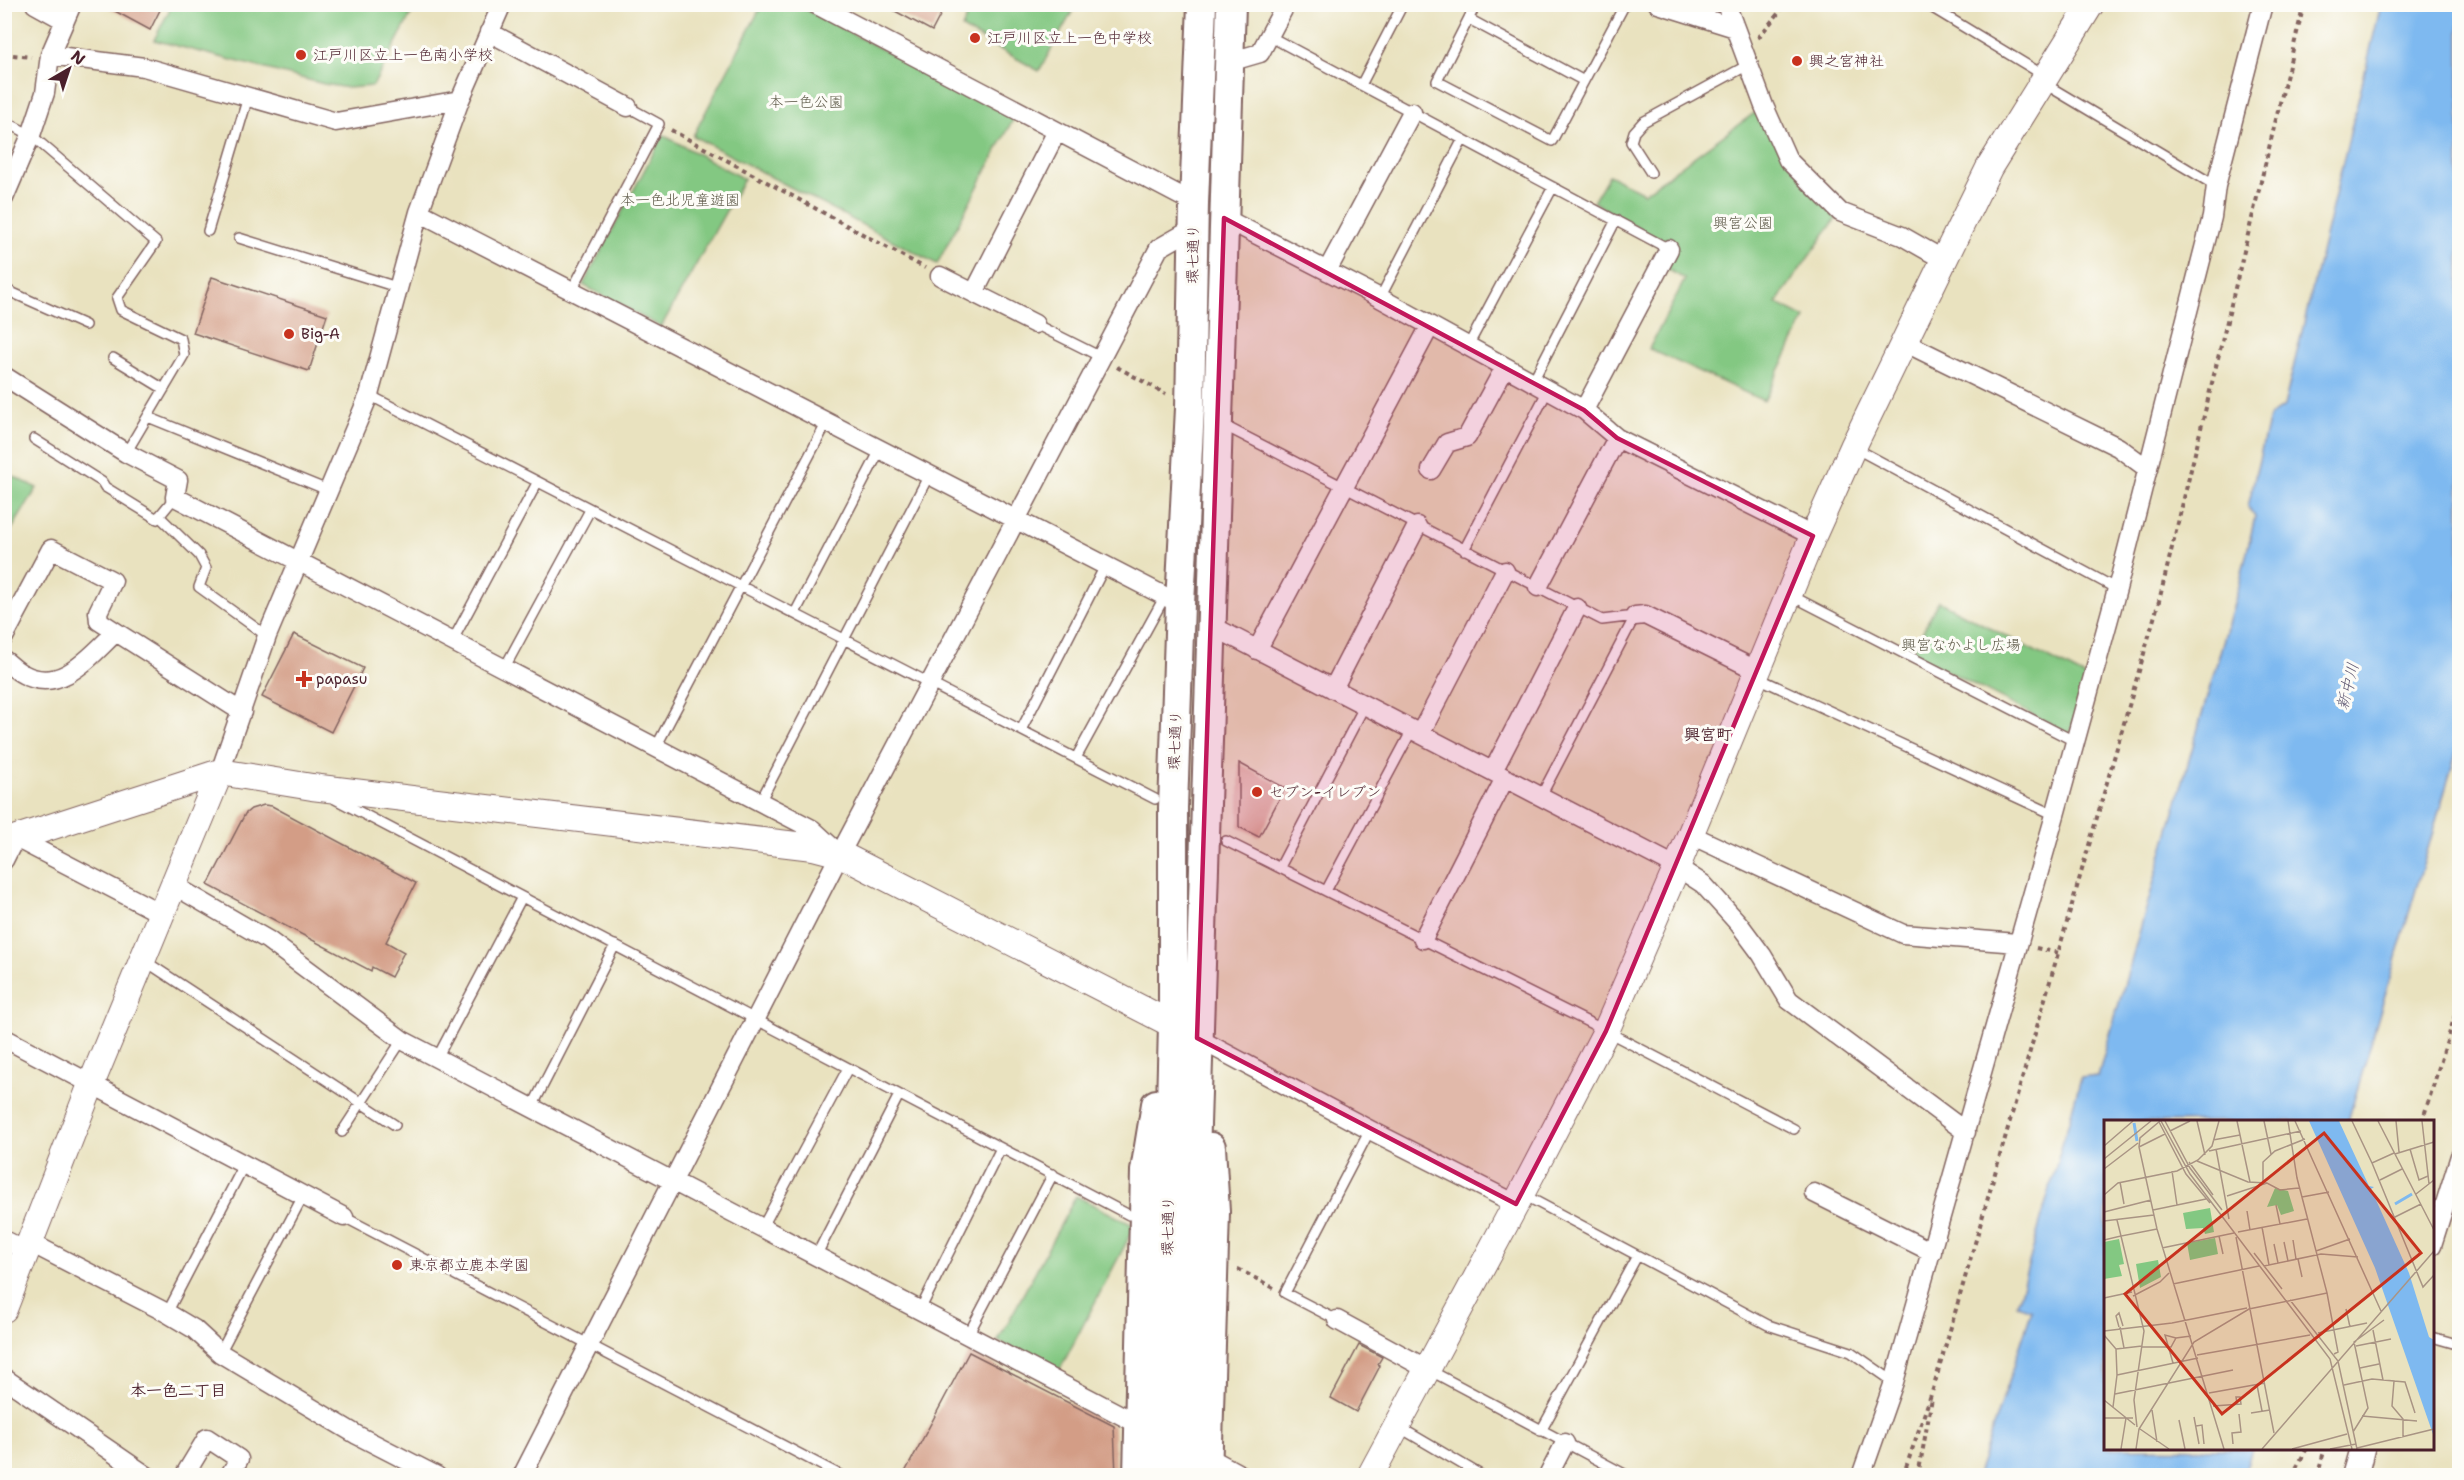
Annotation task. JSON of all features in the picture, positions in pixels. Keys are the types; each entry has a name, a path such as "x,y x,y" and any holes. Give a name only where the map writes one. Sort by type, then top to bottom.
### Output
{"main road":[{"name":"環七通り","path":"1162,1476 1173,1024 1172,600 1190,408 1202,4"},
{"name":"環七通り","path":"1185,1476 1231,4"},
{"path":"1138,1476 1145,1171 1173,1024"},
{"path":"1197,1038 1210,1127 1215,1212 1208,1466"}],"street":[{"path":"4,198 31,135 45,93 50,57 68,12 35,4"},
{"path":"4,1310 92,1082 175,886 220,772 267,636 369,395 419,212 460,100 502,4"},
{"path":"522,1476 840,854 1159,248 1194,215 1057,131 815,4"},
{"path":"1229,62 1260,53 1286,4"},
{"path":"1658,4 1735,27"},
{"path":"1726,4 1788,160 1840,212 1902,236 1944,260"},
{"path":"1374,1474 1397,1426 1606,1031 1677,867 1813,536 1904,342 1989,168 2091,4"},
{"path":"1861,1476 1894,1382 1932,1252 2117,589 2212,217 2216,186 2263,4"},
{"path":"489,32 628,107"},
{"path":"50,57 144,67 336,122 460,100"},
{"path":"1327,271 1412,112"},
{"path":"974,293 1057,131"},
{"path":"419,212 1172,600"},
{"path":"1224,218 1380,298 1584,410 1617,438 1813,536"},
{"path":"1584,410 1669,249"},
{"path":"940,276 1035,324"},
{"path":"1257,650 1430,326"},
{"path":"1904,342 2118,447 2148,468"},
{"path":"1431,470 1447,443 1467,437 1505,367"},
{"path":"4,376 126,453 178,480 175,496 812,829 840,854"},
{"path":"1538,587 1617,438"},
{"path":"1333,689 1417,526"},
{"path":"4,637 51,549 112,581 98,612 99,621 242,712"},
{"path":"1416,732 1505,571"},
{"path":"1423,939 1577,608"},
{"path":"1635,615 1645,615 1757,674"},
{"path":"1212,626 1677,867 1703,884 1762,955 1789,1000 1966,1132"},
{"path":"4,660 23,674 37,679 60,679 80,666 116,632"},
{"path":"7,843 220,772 312,787 813,847 840,854 1173,1024 1370,1130 1519,1199"},
{"path":"1689,834 1903,934 2017,944"},
{"path":"7,843 162,914"},
{"path":"175,886 268,940 402,1040 1138,1424"},
{"path":"4,1038 92,1082 344,1217"},
{"path":"2434,1243 2453,1201 2460,1156"},
{"path":"1814,1193 1932,1252"},
{"path":"4,1240 30,1247 167,1313 194,1329 220,1353 357,1435 433,1475"},
{"path":"1337,1320 1427,1369"},
{"path":"4,1378 147,1476"},
{"path":"184,1476 207,1438 239,1459 229,1476"},
{"path":"1548,1476 1565,1443"},
{"path":"2351,1476 2359,1450"},
{"path":"1208,1466 1243,1476"}],"lane":[{"path":"1361,85 1403,4"},
{"path":"1476,4 1437,81 1552,141 1625,4"},
{"path":"1926,4 2216,186"},
{"path":"1469,19 1584,81"},
{"path":"1269,36 1669,249"},
{"path":"1651,173 1631,142 1634,132 1642,122 1746,59"},
{"path":"208,231 248,97"},
{"path":"572,290 659,124 628,107"},
{"path":"4,121 31,135 156,242 117,298 121,310 181,339 184,355 126,453"},
{"path":"1380,298 1463,140"},
{"path":"1468,346 1553,187"},
{"path":"1464,550 1616,220"},
{"path":"239,238 400,288"},
{"path":"4,289 85,325"},
{"path":"1035,324 1101,357"},
{"path":"113,358 164,389"},
{"path":"369,395 1155,800"},
{"path":"148,417 330,490"},
{"path":"656,747 743,586 827,422"},
{"path":"1217,422 1602,620 1635,615"},
{"path":"34,439 157,519 175,496"},
{"path":"1853,447 2117,589"},
{"path":"795,613 880,450"},
{"path":"760,802 929,475"},
{"path":"453,640 537,483"},
{"path":"505,667 590,510"},
{"path":"159,516 200,555 206,568 199,587 267,636"},
{"path":"1021,730 1105,566"},
{"path":"1790,595 2074,741"},
{"path":"1076,758 1172,600"},
{"path":"1541,796 1635,615"},
{"path":"1757,674 2055,815"},
{"path":"1280,867 1365,705"},
{"path":"1326,891 1416,732"},
{"path":"312,787 1129,1215"},
{"path":"1226,841 1606,1031 1794,1129"},
{"path":"437,1058 522,897"},
{"path":"532,1107 615,945"},
{"path":"142,960 396,1125"},
{"path":"342,1132 402,1040"},
{"path":"762,1228 848,1068"},
{"path":"816,1256 899,1095"},
{"path":"1337,1320 1285,1293 1370,1130"},
{"path":"920,1310 1000,1148"},
{"path":"167,1313 244,1165"},
{"path":"968,1335 1053,1174"},
{"path":"220,1353 303,1196"},
{"path":"1519,1199 1637,1256 1768,1325 1851,1352 1894,1382"},
{"path":"344,1217 842,1476"},
{"path":"1541,1431 1637,1256"},
{"path":"2434,1337 2460,1345"},
{"path":"1427,1369 1628,1476"},
{"path":"1397,1426 1479,1474 1478,1476"},
{"path":"2363,1476 2370,1450"}],"path":[{"path":"1746,59 1786,4"},
{"path":"1903,1476 1934,1386 2160,601 2304,4"},
{"path":"4,54 50,57"},
{"path":"659,124 940,276"},
{"path":"1101,357 1190,408"},
{"path":"2423,1120 2460,999"},
{"path":"1232,1266 1285,1293"},
{"path":"1918,1476 1934,1386"},
{"path":"2292,1476 2306,1450"},
{"path":"2317,1476 2325,1450"}],"highlighted area":[{"path":"1224,218 1584,410 1617,438 1813,536 1606,1031 1516,1204 1197,1038"}],"green space":[{"path":"172,4 416,5 373,86 348,88 324,84 154,40"},
{"path":"972,4 1076,5 1039,71 962,28"},
{"name":"本一色公園","path":"762,5 797,5 1014,118 937,264 693,136"},
{"name":"興宮公園","path":"1760,109 1839,214 1776,303 1805,318 1764,401 1649,349 1685,279 1665,268 1675,250 1593,202 1609,175 1644,193"},
{"name":"本一色北児童遊園","path":"663,135 744,179 661,327 583,285"},
{"path":"5,472 37,488 5,540"},
{"name":"興宮なかよし広場","path":"1938,601 2087,678 2070,734 1912,653"},
{"path":"1076,1196 1135,1226 1058,1373 998,1341"}],"water":[{"name":"新中川","path":"2381,5 2459,5 2459,743 2348,1120 2104,1120 2104,1450 2252,1450 2244,1475 1977,1475 2032,1310 2017,1305 2081,1078 2098,1076 2239,586 2255,517 2248,507 2269,417 2284,406"}],"building":[{"path":"102,4 163,4 150,30"},
{"path":"882,4 946,4 932,31"},
{"path":"212,277 327,315 309,371 193,333"},
{"path":"294,634 363,668 331,732 262,697"},
{"path":"1239,763 1285,788 1259,837 1239,827"},
{"path":"264,805 272,806 416,883 386,942 404,952 391,977 372,967 371,971 208,885 245,814 251,809"},
{"path":"1359,1345 1382,1357 1378,1364 1380,1366 1356,1412 1331,1398"},
{"path":"969,1352 1114,1426 1116,1476 903,1476"}],"place":[{"name":"江戸川区立上一色中学校","path":"975,38"},
{"name":"江戸川区立上一色南小学校","path":"301,55"},
{"name":"興之宮神社","path":"1797,61"},
{"name":"Big-A","path":"289,334"},
{"name":"papasu","path":"304,679"},
{"name":"セブン-イレブン","path":"1257,792"},
{"name":"東京都立鹿本学園","path":"397,1265"}],"district":[{"name":"興宮町","path":"1708,734"},
{"name":"本一色二丁目","path":"178,1390"}]}
